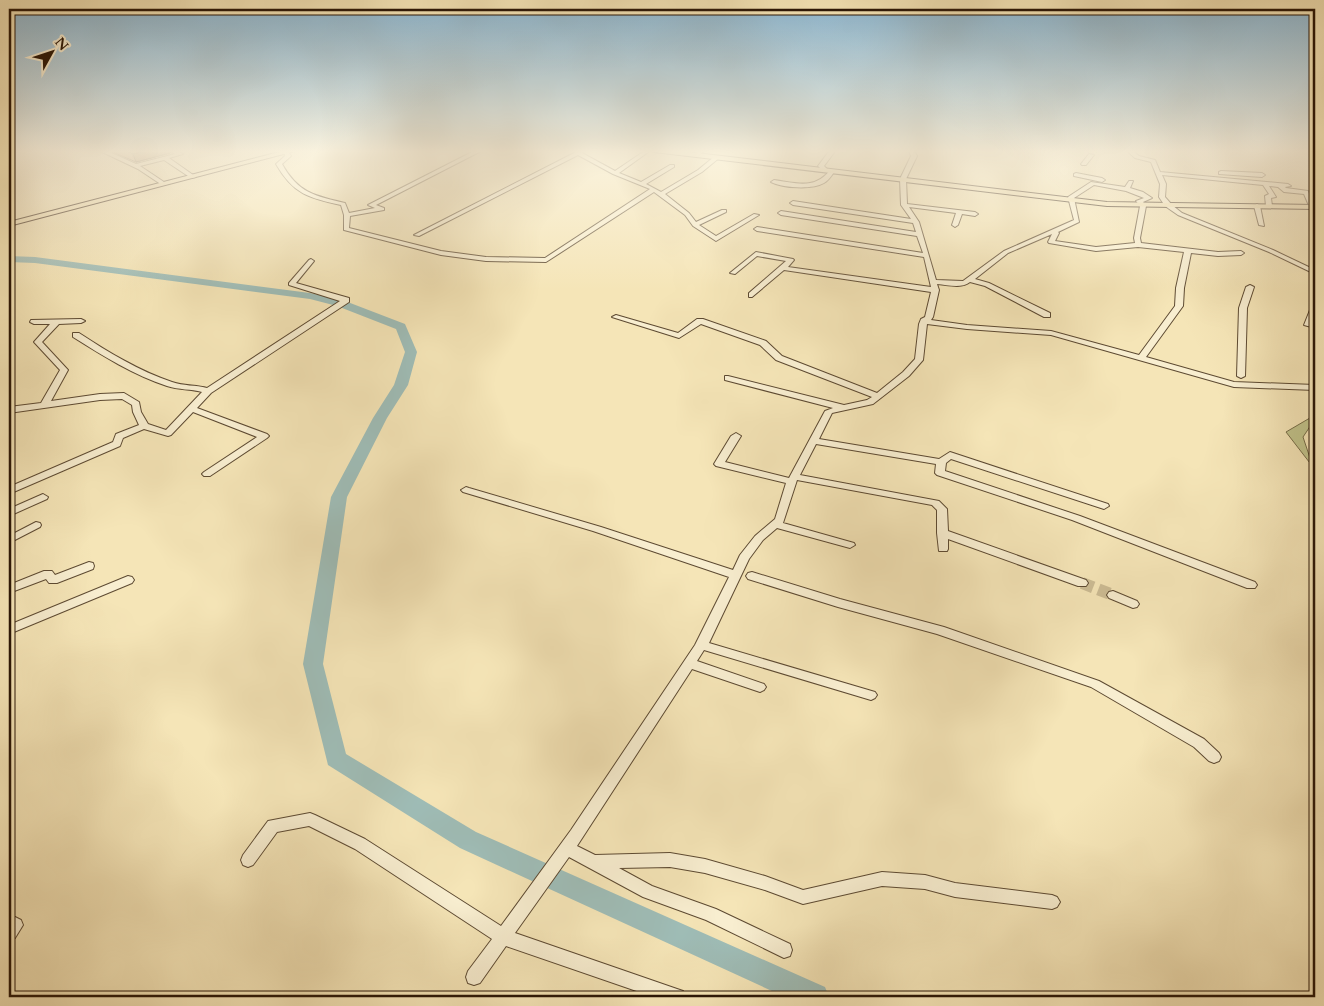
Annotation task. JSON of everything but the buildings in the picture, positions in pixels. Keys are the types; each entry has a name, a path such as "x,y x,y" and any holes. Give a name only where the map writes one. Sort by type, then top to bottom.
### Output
{"main road":[{"path":"9,224 114,197"},
{"path":"1041,197 1143,206 1314,207"}],"street":[{"path":"313,197 343,204 347,214 346,229 441,253 534,262 546,260 643,197"},
{"path":"347,214 382,209 371,205 387,197"},
{"path":"417,235 492,197"},
{"path":"665,197 687,214 695,225 716,239 756,215"},
{"path":"474,977 572,841 702,645 744,558 759,538 780,520 793,479 829,411 870,402 906,374 919,360 924,321 928,317 934,286 916,222 904,205 904,197"},
{"path":"783,268 934,286 958,284 970,280 1006,252 1077,221 1071,197"},
{"path":"1138,245 1137,238 1143,206 1139,201 1149,198 1147,197"},
{"path":"1162,197 1168,205 1180,214 1271,251 1315,272"},
{"path":"1268,197 1269,206"},
{"path":"793,203 916,222"},
{"path":"904,205 975,214"},
{"path":"1257,206 1262,225"},
{"path":"695,225 724,211"},
{"path":"955,225 960,212"},
{"path":"781,213 919,234"},
{"path":"757,229 927,256"},
{"path":"1051,232 1056,233 1051,242 1075,247 1096,248 1138,245 1218,254 1241,253"},
{"path":"1140,359 1179,306 1180,288 1188,251"},
{"path":"733,273 756,254 791,260 752,295"},
{"path":"9,491 117,444 119,436 144,426 168,433 208,391 346,300 291,284 311,261"},
{"path":"970,280 987,284 1047,315"},
{"path":"1241,376 1243,308 1250,287"},
{"path":"1315,307 1308,324 1315,326"},
{"path":"616,317 679,336 700,321 763,343 779,358 878,396"},
{"path":"34,322 81,321"},
{"path":"924,321 967,327 1051,333 1234,384 1315,388"},
{"path":"45,404 64,370 38,342 56,322"},
{"path":"76,335 115,358 172,385 197,386 208,391"},
{"path":"728,378 841,407"},
{"path":"9,410 45,404 124,396 136,404 137,412 144,426"},
{"path":"192,409 264,436 207,474"},
{"path":"736,436 719,464 793,479 935,503 942,509 943,549"},
{"path":"813,441 940,462 950,456 1104,506"},
{"path":"940,462 940,473 1076,518 1251,585"},
{"path":"466,490 597,529 736,575"},
{"path":"9,513 42,497"},
{"path":"776,524 850,544"},
{"path":"9,540 36,525"},
{"path":"942,533 1082,583"},
{"path":"9,589 48,574 53,580 89,566"},
{"path":"752,576 838,603 940,630 1095,684 1199,743 1214,757"},
{"path":"9,630 128,580"},
{"path":"1113,595 1134,604"},
{"path":"702,645 871,695"},
{"path":"690,663 760,687"},
{"path":"248,860 273,826 310,819 360,844 503,937 677,997"},
{"path":"572,841 594,862 648,892 710,914 784,950"},
{"path":"594,862 670,860 704,866 765,883 803,897 882,879 925,882 955,890 1052,902"}],"green space":[{"path":"1315,415 1315,419 1303,437 1313,467 1286,432"}],"waterway":[{"path":"9,259 35,260 310,296 341,303 401,327 411,352 401,385 380,418 339,497 313,664 336,759 468,840 815,997"}],"tunnel":[{"path":"1082,583 1113,595"}]}
